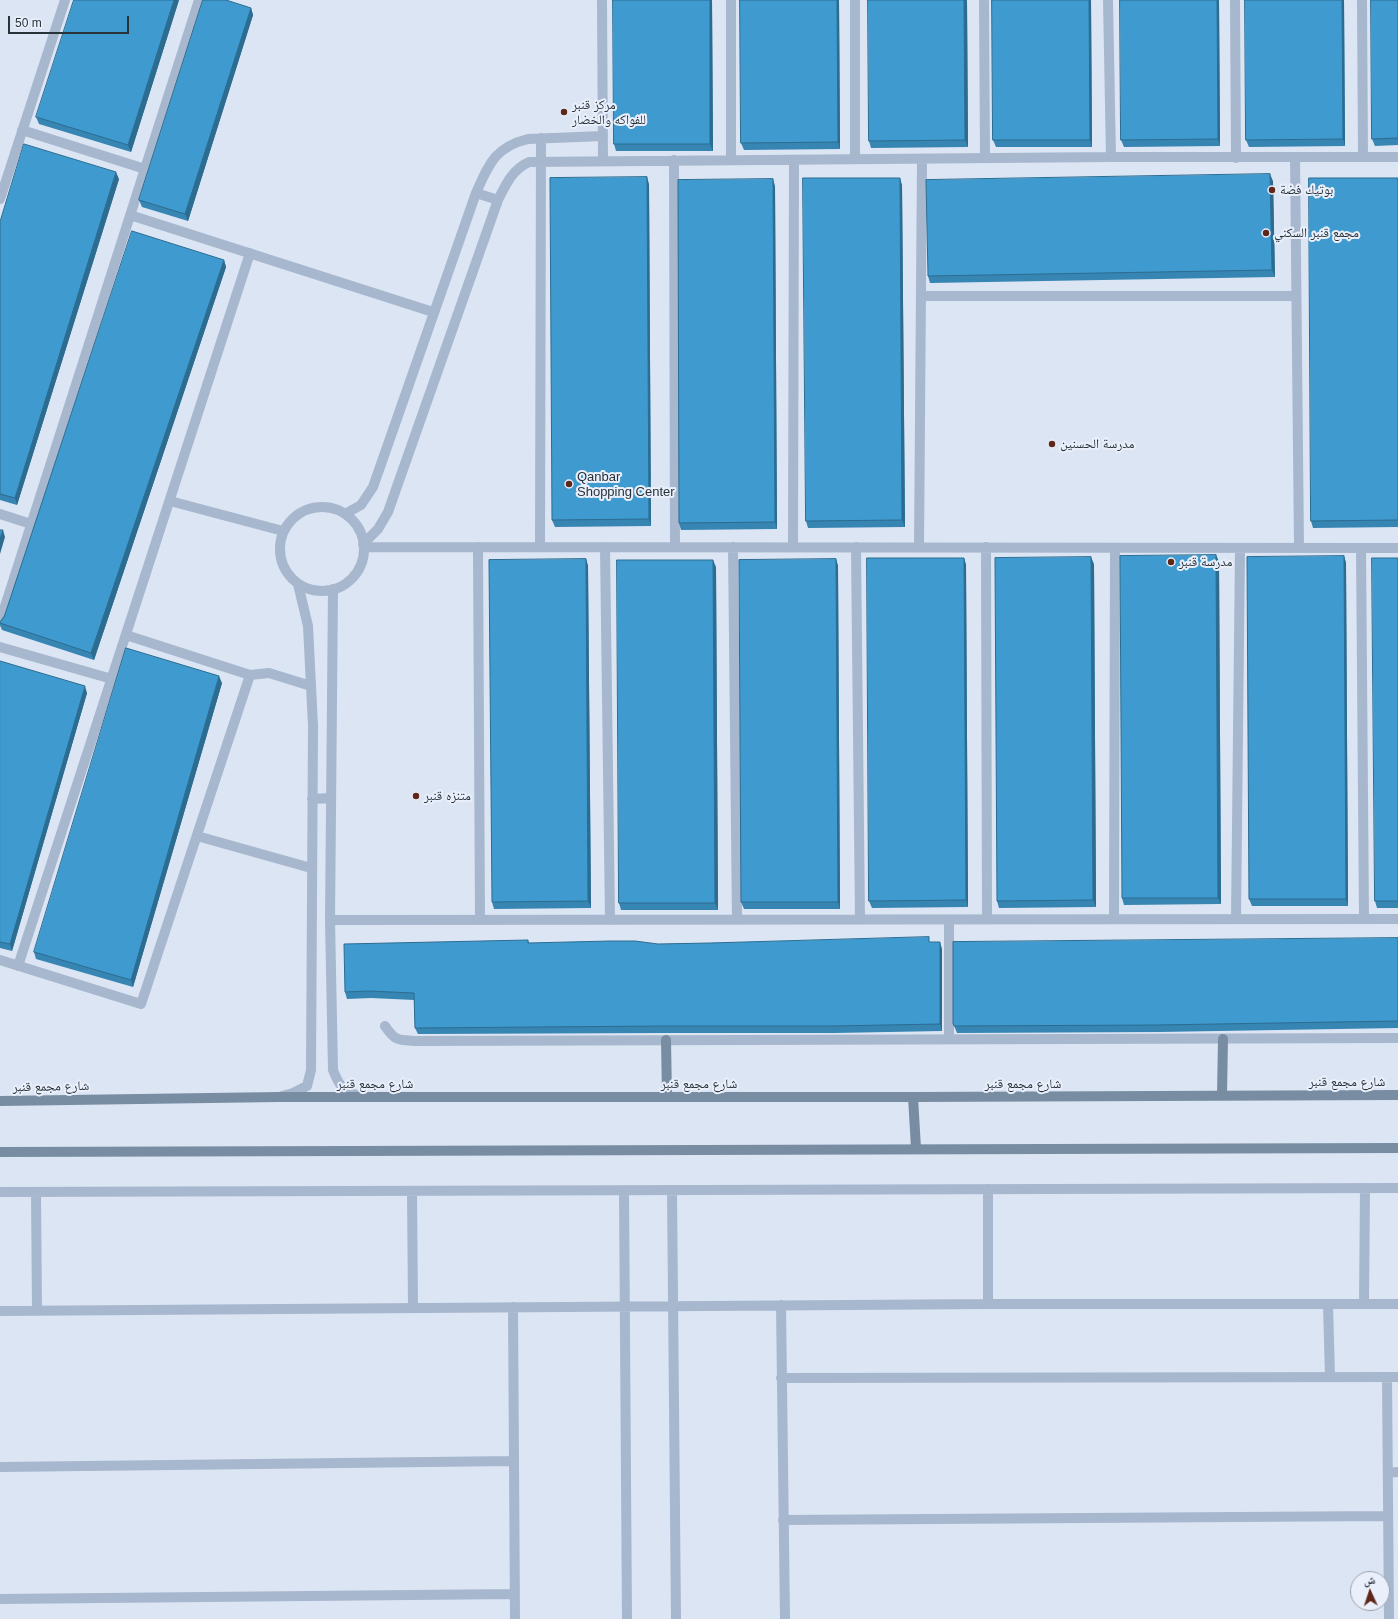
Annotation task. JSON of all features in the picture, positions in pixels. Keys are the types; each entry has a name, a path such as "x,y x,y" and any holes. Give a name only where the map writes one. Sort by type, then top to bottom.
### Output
{"main road":[{"path":"1222,1095 1223,1038"},
{"path":"666,1040 667,1097"},
{"name":"شارع مجمع قنبر","path":"0,1101 279,1097 913,1097 1398,1094"},
{"path":"913,1097 916,1148"},
{"path":"0,1152 652,1151 916,1148 1398,1148"}],"street":[{"path":"0,199 65,0"},
{"path":"0,622 199,0"},
{"path":"602,0 603,161"},
{"path":"731,0 731,160"},
{"path":"855,0 855,159"},
{"path":"984,0 985,158"},
{"path":"1108,0 1110,157"},
{"path":"1235,0 1236,158"},
{"path":"1362,0 1363,157"},
{"path":"22,130 145,168"},
{"path":"345,514 361,505 373,487 476,193 488,167 496,155 516,142 542,138 603,136"},
{"path":"540,547 542,138"},
{"path":"363,545 378,529 388,512 498,200 513,173 520,166 529,162 1110,157 1398,157"},
{"path":"1295,157 1299,548"},
{"path":"919,547 922,159"},
{"path":"674,160 675,547"},
{"path":"793,547 794,160"},
{"path":"476,193 498,200"},
{"path":"130,215 434,312"},
{"path":"18,966 250,253"},
{"path":"921,296 1296,296"},
{"path":"170,501 283,531"},
{"path":"322,507 334,509 345,514 354,522 360,532 363,545 363,558 359,569 352,578 333,590 321,591 309,589 298,584 283,566 280,555 280,543 283,531 290,521 299,514 310,509 322,507"},
{"path":"0,514 31,524"},
{"path":"363,545 478,547 1398,548"},
{"path":"478,547 480,920"},
{"path":"605,547 610,920"},
{"path":"733,547 737,920"},
{"path":"856,547 860,920"},
{"path":"986,547 987,919"},
{"path":"1114,919 1115,548"},
{"path":"1236,919 1240,548"},
{"path":"1361,548 1364,919"},
{"path":"279,1097 293,1093 307,1086 311,1070 313,726 308,626 298,584"},
{"path":"333,590 330,920 333,1070 338,1083 348,1092 363,1097"},
{"path":"126,635 250,675 269,673 311,686"},
{"path":"0,646 112,679"},
{"path":"0,960 141,1004 250,675"},
{"path":"312,799 331,798"},
{"path":"197,836 311,868"},
{"path":"330,920 1398,919"},
{"path":"949,920 949,1039"},
{"path":"385,1026 392,1036 401,1040 415,1041 1398,1038"},
{"path":"1364,1188 1364,1304"},
{"path":"0,1192 1398,1188"},
{"path":"988,1189 988,1304"},
{"path":"624,1190 627,1619"},
{"path":"672,1190 676,1619"},
{"path":"412,1191 413,1308"},
{"path":"36,1192 37,1310"},
{"path":"1328,1304 1330,1377"},
{"path":"0,1311 781,1305 1398,1304"},
{"path":"781,1305 785,1619"},
{"path":"513,1307 515,1619"},
{"path":"1387,1377 1393,1472 1388,1516 1389,1619"},
{"path":"782,1378 1398,1377"},
{"path":"0,1467 514,1461"},
{"path":"783,1520 1388,1516"},
{"path":"0,1599 515,1594"}],"building":[{"path":"74,0 174,0 128,145 36,117"},
{"path":"203,0 226,0 251,8 185,214 139,200"},
{"path":"613,0 710,0 710,144 614,144"},
{"path":"740,0 837,0 838,142 741,143"},
{"path":"868,0 964,0 965,140 869,141"},
{"path":"992,0 1089,0 1090,140 993,140"},
{"path":"1120,0 1217,0 1218,139 1121,140"},
{"path":"1245,0 1342,0 1343,139 1246,140"},
{"path":"1371,0 1398,0 1398,138 1372,139"},
{"path":"24,144 116,172 15,498 0,494 0,222"},
{"path":"1270,174 1272,270 928,276 926,180"},
{"path":"647,177 649,519 552,520 550,178"},
{"path":"803,178 900,178 902,520 806,521"},
{"path":"1309,178 1398,178 1398,520 1311,521"},
{"path":"773,179 775,522 679,523 678,180"},
{"path":"132,231 224,260 91,653 0,622 4,617"},
{"path":"0,530 3,530 0,539"},
{"path":"1216,555 1218,898 1122,898 1120,556"},
{"path":"1344,556 1346,899 1249,899 1247,557"},
{"path":"1091,557 1093,900 997,901 995,558"},
{"path":"867,558 964,558 966,900 869,901"},
{"path":"1372,558 1398,558 1398,901 1375,901"},
{"path":"586,559 588,901 492,902 489,560"},
{"path":"836,559 838,902 741,902 739,560"},
{"path":"617,560 713,560 715,903 619,903"},
{"path":"126,648 219,676 131,980 34,952"},
{"path":"0,661 85,686 10,944 0,942"},
{"path":"929,937 929,942 940,942 940,1024 415,1028 414,993 369,991 345,992 344,944 528,940 528,943 635,941 658,944"},
{"path":"1398,938 1398,1021 1156,1025 954,1026 953,1023 953,942"}],"place":[{"name":"مركز قنبر للفواكه والخضار","path":"564,112"},
{"name":"بوتيك فضة","path":"1272,190"},
{"name":"مجمع قنبر السكني","path":"1266,233"},
{"name":"مدرسة الحسنين","path":"1052,444"},
{"name":"Qanbar Shopping Center","path":"569,484"},
{"name":"مدرسة قنبر","path":"1171,562"},
{"name":"متنزه قنبر","path":"416,796"}]}
